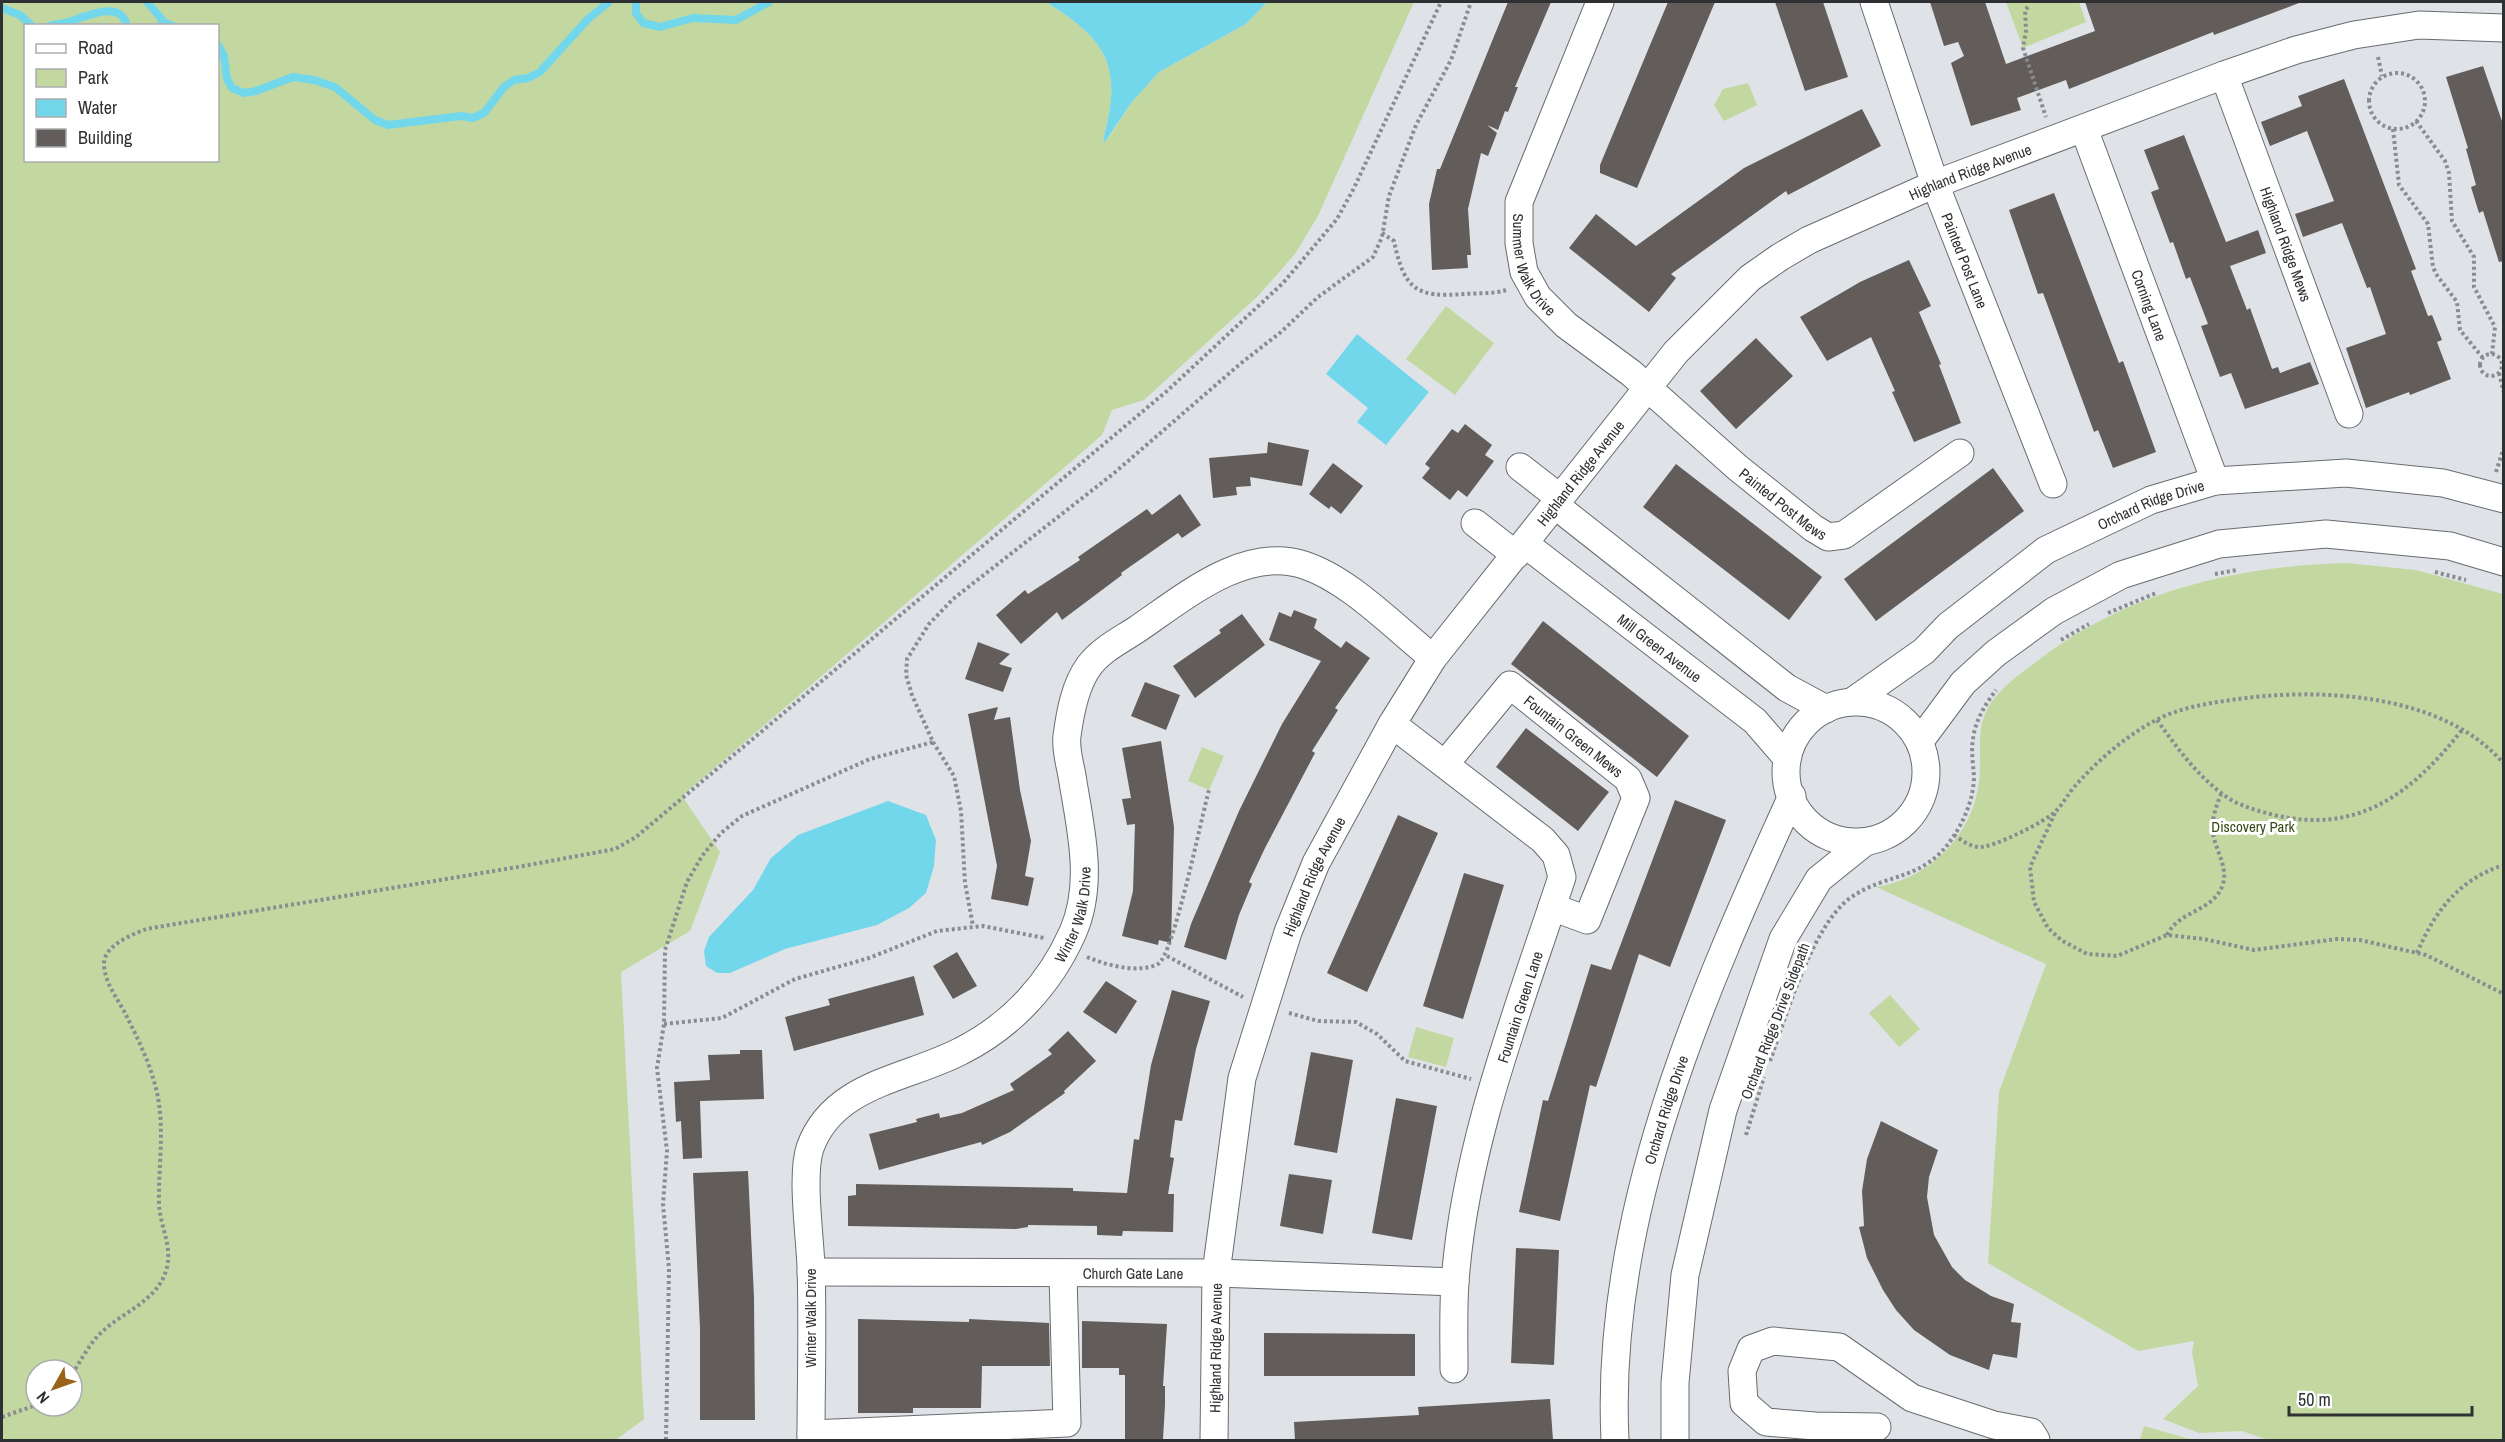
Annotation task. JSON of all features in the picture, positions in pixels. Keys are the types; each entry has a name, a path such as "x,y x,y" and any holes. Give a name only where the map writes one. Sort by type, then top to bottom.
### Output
{"street":[{"name":"Summer Walk Drive","path":"1600,2 1519,202 1519,243 1524,272 1538,297 1566,325 1647,387"},
{"name":"Painted Post Lane","path":"1874,2 1935,184 2053,484"},
{"name":"Highland Ridge Avenue","path":"1214,1440 1216,1273 1242,1078 1263,1004 1288,932 1317,863 1392,724 1433,658 1647,387 1708,317 1758,273 1809,240 1935,184 2224,75 2296,50 2354,35 2418,25 2504,28"},
{"name":"Highland Ridge Mews","path":"2224,75 2349,414"},
{"name":"Corning Lane","path":"2084,129 2215,481"},
{"name":"Painted Post Mews","path":"1647,387 1738,468 1813,528 1828,537 1844,535 1960,453"},
{"path":"1520,467 1558,502 1787,688 1826,708"},
{"name":"Orchard Ridge Drive","path":"1853,701 1924,651 1948,626 2046,550 2151,500 2215,481 2346,473 2443,483 2504,499"},
{"name":"Mill Green Avenue","path":"1476,523 1521,549 1755,721 1787,758"},
{"path":"1920,741 1963,683 1996,653 2054,610 2121,575 2219,544 2326,534 2450,546 2504,562"},
{"name":"Winter Walk Drive","path":"811,1437 811,1272 807,1170 809,1150 823,1122 857,1093 960,1052 993,1033 1020,1011 1042,984 1073,932 1084,891 1084,849 1066,740 1074,699 1088,667 1109,646 1178,601 1229,572 1267,561 1302,564 1336,581 1433,658"},
{"name":"Fountain Green Mews","path":"1445,764 1509,685 1628,779 1636,798 1587,920 1552,907"},
{"path":"1853,701 1877,704 1903,718 1920,741 1926,758 1927,779 1923,798 1904,825 1887,837 1853,843 1835,840 1818,832 1800,815 1786,784 1787,758 1799,730 1826,708 1853,701"},
{"name":"Fountain Green Lane","path":"1392,724 1543,840 1556,855 1562,877 1483,1124 1466,1207 1455,1282 1454,1369"},
{"name":"Orchard Ridge Drive","path":"1615,1440 1613,1390 1625,1275 1658,1132 1695,1023 1792,796"},
{"path":"1675,1440 1675,1383 1685,1275 1723,1110 1783,939 1819,879 1865,842"},
{"name":"Church Gate Lane","path":"811,1272 1063,1275 1216,1273 1455,1282"},
{"path":"811,1437 1067,1423 1063,1275"},
{"path":"1897,1389 1884,1406 1877,1434 1766,1422 1743,1403 1742,1371 1751,1349 1773,1341 1839,1347 1911,1398 1942,1410 2031,1431 2036,1440"}],"path":[{"path":"82,1358 92,1341 105,1328 139,1306 157,1287 167,1268 168,1244 159,1206 163,1119 153,1077 126,1014 109,986 104,964 108,951 126,938 146,929 518,867 615,849 627,844 828,678 1167,391 1282,283 1337,219 1441,2"},
{"path":"973,926 965,883 961,810 954,776 933,742 912,695 906,675 908,660 928,624 954,599 1113,474 1152,438 1281,332 1318,297 1365,266 1378,249 1389,196 1416,124 1452,60 1471,2"},
{"path":"2028,7 2025,10 2026,31 2023,48 2052,141"},
{"path":"2400,72 2412,76 2420,85 2425,96 2424,109 2416,122 2409,127 2393,129 2377,122 2368,103 2373,85 2387,74 2400,72"},
{"path":"2416,122 2436,148 2449,173 2452,221 2474,257 2474,287 2495,327 2492,354"},
{"path":"2393,129 2399,185 2428,224 2436,274 2454,296 2462,335 2483,358"},
{"path":"1382,233 1394,241 1402,274 1429,295 1447,297 1502,291 1530,283"},
{"path":"2492,354 2483,358 2480,366 2484,374 2492,376 2499,373"},
{"path":"2492,354 2501,362 2499,373 2504,393"},
{"path":"2205,576 2243,569"},
{"path":"2432,571 2467,580"},
{"path":"2106,614 2157,592"},
{"path":"2055,644 2096,620"},
{"name":"Orchard Ridge Drive Sidepath","path":"1742,1146 1766,1070 1817,942 1841,906 1864,890 1913,873 1928,864 1954,835 1972,796 1972,741 1975,727 1983,708 2004,683"},
{"path":"2504,764 2483,743 2462,730 2411,709 2370,699 2306,694 2215,703 2157,720 2130,736 2103,758 2077,784 2055,812 2030,867 2034,902 2048,928 2075,949 2102,957 2126,954 2167,935 2204,939 2254,950 2337,939 2360,940 2417,952 2504,994"},
{"path":"2157,720 2190,765 2221,794 2250,809 2287,818 2320,820 2348,816 2405,790 2433,766 2462,730"},
{"path":"666,1440 669,1269 663,1204 667,1151 657,1068 664,1024 665,950 673,919 687,882 702,856 721,833 742,816 870,759 933,742"},
{"path":"664,1024 722,1017 795,979 869,958 937,931 973,926 1027,933 1089,958 1119,966 1148,967 1159,964 1167,956 1175,920 1190,876 1192,857 1209,790"},
{"path":"2167,935 2176,921 2212,901 2223,885 2223,868 2213,828 2221,794"},
{"path":"1954,835 1972,846 1986,847 2055,812"},
{"path":"2417,952 2431,922 2451,896 2477,875 2504,865"},
{"path":"1167,956 1235,994 1318,1022 1356,1022 1377,1034 1405,1061 1494,1087"},
{"path":"2,1417 24,1409"}],"green space":[{"path":"2,2 1046,2 1084,30 1097,43 1105,58 1110,74 1111,93 1103,140 1109,137 1131,103 1159,72 1246,24 1267,2 1414,2 1318,216 1295,254 1259,295 1144,400 1112,410 1102,435 682,796 720,852 690,931 621,972 644,1419 616,1440 2,1440"},
{"path":"2006,2 2079,2 2086,22 2023,48"},
{"path":"1748,83 1757,105 1724,121 1714,105 1723,89"},
{"path":"1446,306 1494,343 1455,395 1406,359"},
{"name":"Discovery Park","path":"2347,563 2416,570 2503,594 2503,1440 2268,1440 2242,1431 2199,1433 2163,1419 2198,1386 2192,1352 2194,1341 2138,1351 1988,1263 1999,1092 2046,964 1876,887 1914,875 1945,851 1958,836 1975,801 1980,771 1980,734 1984,715 1999,693 2036,662 2107,617 2183,587 2264,570"},
{"path":"1202,747 1224,756 1209,790 1188,781"},
{"path":"1890,995 1920,1029 1899,1047 1869,1013"},
{"path":"1416,1027 1454,1038 1446,1067 1408,1057"},
{"path":"2144,1426 2193,1440 2140,1440"}],"water":[{"path":"1046,2 1267,2 1246,24 1159,72 1131,103 1105,142 1103,140 1111,93 1110,74 1105,58 1097,43 1084,30"},
{"path":"1357,334 1429,392 1386,445 1357,422 1368,408 1326,374"},
{"path":"888,801 926,815 936,840 934,866 926,893 909,908 877,925 785,949 730,973 717,973 706,966 704,951 709,937 753,890 771,858 798,835"}],"building":[{"path":"1508,2 1551,2 1515,87 1518,87 1508,112 1505,111 1498,130 1487,125 1497,133 1488,156 1481,153 1468,209 1471,255 1467,255 1468,268 1432,270 1429,204 1437,169 1440,169"},
{"path":"1668,2 1715,2 1637,188 1600,173 1600,165"},
{"path":"1775,2 1823,2 1848,77 1805,91"},
{"path":"1930,2 1985,2 2006,64 2095,31 2085,2 2299,3 2214,35 2213,32 2069,89 2066,80 2017,98 2021,110 1971,126 1951,63 1964,56 1958,42 1944,46"},
{"path":"2483,66 2504,127 2504,261 2499,262 2483,211 2479,213 2471,187 2476,185 2466,149 2468,148 2446,77"},
{"path":"2344,79 2416,269 2411,271 2428,316 2432,315 2442,340 2437,342 2451,379 2410,395 2409,392 2366,408 2346,348 2386,334 2370,287 2367,288 2342,223 2303,237 2295,214 2334,201 2307,131 2270,146 2261,122 2302,106 2298,96"},
{"path":"1862,109 1881,146 1788,195 1786,191 1671,274 1676,278 1649,312 1569,248 1596,214 1636,246 1744,168"},
{"path":"2184,135 2226,242 2258,230 2266,253 2230,266 2247,310 2250,308 2272,369 2278,367 2280,373 2310,362 2319,384 2245,409 2231,373 2220,377 2201,326 2208,324 2190,277 2186,279 2173,242 2170,243 2151,192 2159,189 2144,150"},
{"path":"2054,193 2119,363 2123,361 2156,452 2113,468 2098,430 2094,432 2043,293 2038,294 2009,210"},
{"path":"1909,260 1931,306 1919,312 1941,364 1939,365 1961,423 1914,442 1871,337 1827,361 1800,317 1860,282"},
{"path":"1756,338 1793,376 1736,429 1700,391"},
{"path":"1465,424 1492,445 1485,455 1494,461 1467,497 1458,490 1450,500 1422,478 1430,468 1425,464 1452,429 1458,433"},
{"path":"1268,442 1309,450 1302,486 1250,477 1251,486 1236,487 1237,495 1213,498 1209,458 1267,453"},
{"path":"1333,463 1363,486 1341,514 1331,506 1329,509 1309,494"},
{"path":"1676,464 1822,577 1789,620 1643,507"},
{"path":"1993,468 2024,511 1876,621 1844,579"},
{"path":"1180,494 1201,525 1182,538 1178,533 1121,573 1122,575 1062,620 1057,612 1021,644 996,615 1025,590 1028,594 1080,560 1078,557 1147,509 1152,515"},
{"path":"1294,610 1317,619 1314,628 1341,648 1346,641 1370,658 1335,708 1338,710 1312,751 1315,753 1265,848 1249,882 1252,884 1239,915 1226,960 1184,947 1191,924 1239,811 1282,724 1321,661 1269,640 1279,612 1291,617"},
{"path":"1242,614 1265,645 1195,698 1173,666 1221,633 1219,630"},
{"path":"1543,621 1689,736 1657,777 1511,664"},
{"path":"978,642 1010,654 999,664 1012,668 1003,692 965,679"},
{"path":"1145,682 1180,695 1166,730 1131,716"},
{"path":"998,707 994,720 1010,717 1020,790 1031,841 1025,876 1034,878 1028,906 991,899 997,866 968,714"},
{"path":"1526,728 1609,792 1578,831 1496,767"},
{"path":"1161,741 1174,827 1171,943 1159,940 1158,945 1122,936 1133,891 1135,824 1127,825 1122,799 1131,798 1122,748"},
{"path":"1675,800 1726,820 1670,967 1639,954 1596,1087 1590,1085 1560,1221 1519,1212 1543,1100 1548,1101 1591,964 1611,970"},
{"path":"1398,815 1438,833 1367,992 1327,973"},
{"path":"1464,873 1504,885 1463,1019 1423,1006"},
{"path":"957,952 977,986 953,999 933,966"},
{"path":"914,976 924,1015 794,1051 785,1017 830,1005 828,999"},
{"path":"1106,981 1137,1001 1116,1034 1083,1012"},
{"path":"1172,990 1210,1001 1196,1049 1182,1121 1175,1120 1170,1157 1174,1158 1168,1194 1174,1194 1173,1232 1123,1231 1122,1236 1097,1235 1097,1226 1028,1225 1028,1227 1016,1229 848,1226 848,1196 856,1195 856,1184 1073,1188 1073,1191 1127,1193 1134,1139 1139,1140 1151,1065"},
{"path":"1068,1031 1096,1061 1064,1091 1065,1093 1010,1132 982,1145 981,1142 879,1170 869,1134 917,1122 916,1119 939,1113 940,1118 962,1113 1014,1090 1010,1084 1052,1054 1048,1050"},
{"path":"740,1050 762,1050 764,1099 700,1101 702,1158 683,1159 681,1121 676,1122 674,1082 710,1080 708,1055 740,1054"},
{"path":"1311,1052 1353,1060 1337,1153 1294,1145"},
{"path":"1396,1098 1437,1106 1412,1240 1372,1233"},
{"path":"1881,1121 1938,1150 1929,1177 1927,1197 1934,1235 1952,1267 1965,1280 1991,1296 2014,1304 2011,1322 2021,1323 2017,1358 1993,1354 1989,1370 1950,1355 1914,1330 1896,1310 1883,1290 1867,1258 1859,1227 1864,1226 1862,1191 1867,1159"},
{"path":"748,1171 754,1297 755,1420 700,1420 700,1328 693,1173"},
{"path":"1289,1174 1332,1180 1323,1234 1280,1226"},
{"path":"1516,1248 1559,1250 1554,1365 1511,1363"},
{"path":"858,1319 969,1322 969,1319 1049,1323 1050,1366 982,1366 981,1408 913,1408 913,1413 858,1413"},
{"path":"1082,1321 1167,1324 1163,1386 1165,1386 1165,1405 1163,1439 1125,1439 1125,1375 1119,1375 1119,1368 1082,1368"},
{"path":"1264,1333 1415,1334 1415,1376 1264,1376"},
{"path":"1550,1399 1553,1440 1295,1440 1294,1422 1419,1415 1418,1407"}],"waterway":[{"path":"147,2 165,23"},
{"path":"219,47 224,56 227,79 232,88 244,93 256,91 293,77 314,80 335,87 375,120 388,125 461,116 473,118 484,113 504,87 514,80 528,78 540,72 588,19 609,2"},
{"path":"636,2 636,13 643,23 660,27 693,18 736,20 769,2"},
{"path":"2,8 20,15 30,24"},
{"path":"60,24 95,13 111,11 124,18 126,24"},
{"path":"163,24 168,24"}]}
